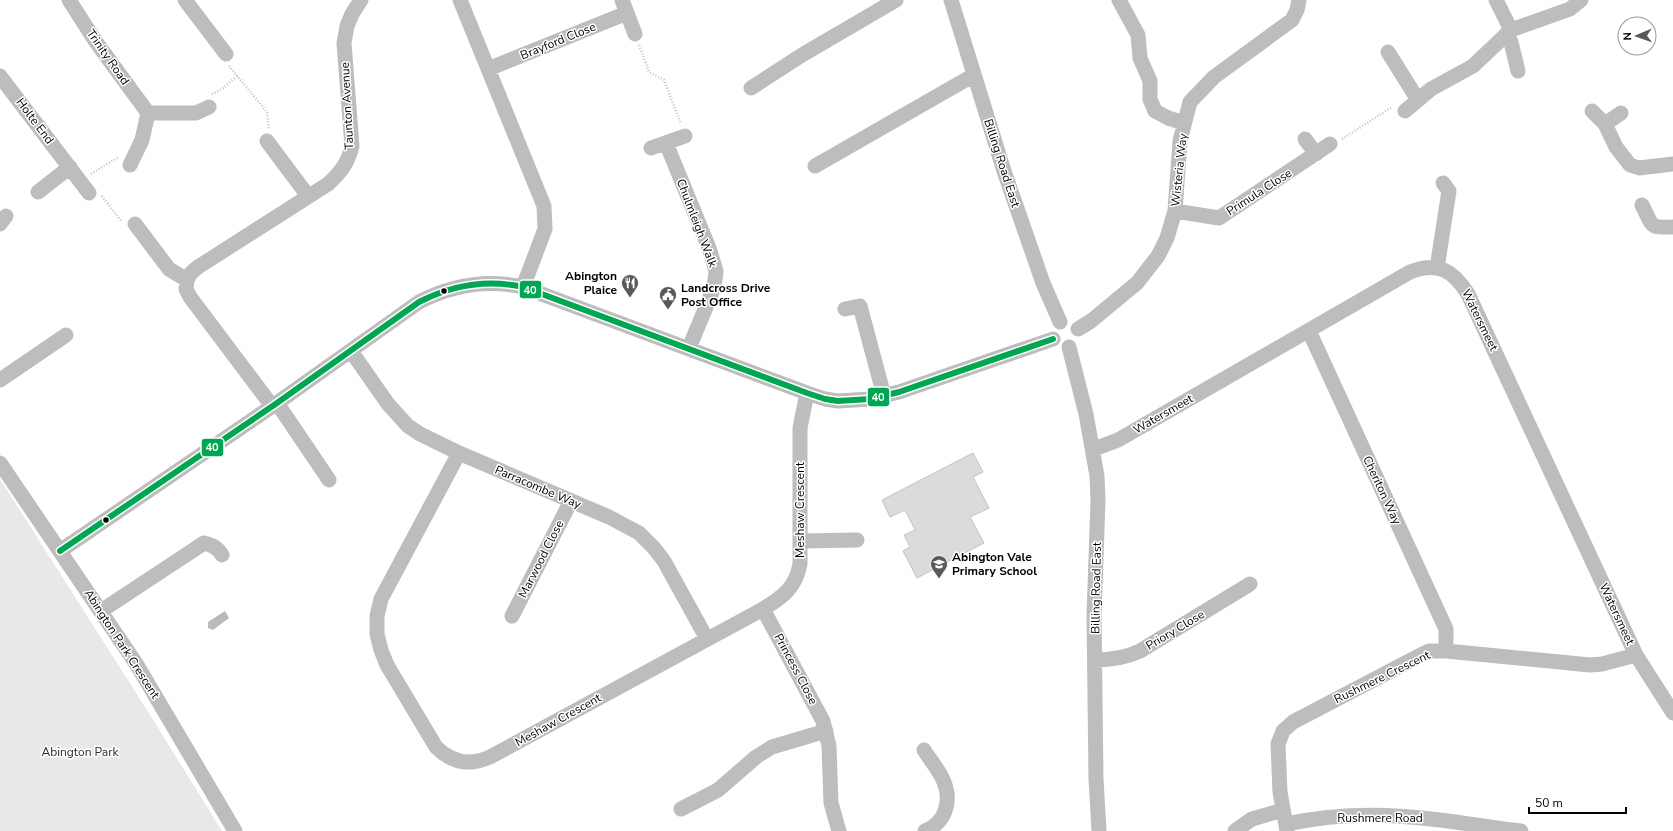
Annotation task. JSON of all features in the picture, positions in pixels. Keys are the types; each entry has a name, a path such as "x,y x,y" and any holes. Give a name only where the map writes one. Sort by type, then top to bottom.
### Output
{"street":[{"name":"Trinity Road","path":"68,0 96,42 148,113"},
{"path":"185,0 212,34 227,59"},
{"name":"Taunton Avenue","path":"187,280 191,273 198,267 328,184 345,167 352,146 344,43 346,26 361,0"},
{"path":"460,0 539,195 544,211 545,229 523,287"},
{"path":"751,88 802,55 896,0"},
{"name":"Billing Road East","path":"951,0 1023,228 1043,284 1060,322"},
{"path":"1119,0 1138,35 1140,58 1150,81 1150,99 1155,111 1168,118 1184,123"},
{"name":"Wisteria Way","path":"1078,329 1118,300 1137,283 1148,271 1158,256 1167,238 1175,211 1178,160 1184,123 1190,102 1214,77 1292,20 1297,10 1299,0"},
{"path":"1496,0 1509,32 1518,71"},
{"path":"1388,52 1412,105 1431,88 1473,66 1509,32 1570,9 1581,0"},
{"name":"Brayford Close","path":"488,69 625,7 635,34"},
{"path":"815,166 974,75"},
{"name":"Holte End","path":"0,76 70,167 90,190"},
{"path":"127,159 142,140 148,113 196,113 208,107"},
{"path":"1592,111 1605,124 1616,147 1630,165 1639,168 1673,164"},
{"path":"1605,124 1621,113"},
{"path":"651,148 685,136"},
{"path":"1305,139 1316,154"},
{"path":"267,141 308,196"},
{"name":"Chulmleigh Walk","path":"666,143 709,248 716,272 711,294 689,348"},
{"name":"Primula Close","path":"1175,211 1219,218 1330,144"},
{"path":"38,192 70,167"},
{"path":"1437,268 1448,183"},
{"path":"1642,205 1652,225 1656,228 1673,227"},
{"path":"135,224 169,269 187,280 186,288 190,297 274,404 329,480"},
{"name":"Watersmeet","path":"1094,449 1118,440 1410,272 1422,267 1437,268 1450,273 1461,282 1468,294 1636,655 1673,713"},
{"path":"60,551 351,351 419,302 439,293 478,283 495,283 523,287 807,393 825,399 838,401 854,401 884,396 1054,339"},
{"path":"859,306 884,396"},
{"path":"1067,321 1074,323 1078,329 1079,336 1076,343 1069,347 1063,347 1057,344 1054,339 1053,332 1055,327 1060,322 1067,321"},
{"name":"Cheriton Way","path":"1309,331 1446,628 1446,651"},
{"path":"0,380 66,335"},
{"name":"Billing Road East","path":"1069,347 1094,449 1098,501 1094,615 1096,779 1099,831"},
{"name":"Parracombe Way","path":"351,351 388,404 408,426 433,441 459,453 618,521 640,533 664,561 707,639"},
{"name":"Meshaw Crescent","path":"459,453 381,599 378,616 378,634 387,665 429,738 443,754 453,760 463,762 482,760 763,609 786,594 796,580 800,564 800,428 807,393"},
{"name":"Abington Park Crescent","path":"0,463 136,665 235,831"},
{"name":"Marwood Close","path":"512,616 571,501"},
{"path":"801,541 857,540"},
{"path":"101,611 204,543 213,546 219,550 222,555"},
{"name":"Priory Close","path":"1095,660 1113,660 1127,657 1140,651 1250,584"},
{"name":"Princess Close","path":"763,609 819,712 826,731 829,746 831,803 839,831"},
{"name":"Rushmere Crescent","path":"1285,822 1278,755 1278,744 1283,731 1293,722 1419,656 1429,652 1446,651 1590,665 1602,664 1636,655"},
{"path":"681,809 718,790 756,757 772,747 826,731"},
{"path":"924,750 945,782 948,796 947,807 943,817 935,825 925,831"},
{"name":"Rushmere Road","path":"1235,831 1252,819 1285,822 1392,816 1430,818 1521,831"}],"path":[{"path":"635,34 649,72 664,80 685,136"},
{"path":"227,59 267,112 269,131 267,141"},
{"path":"1330,144 1339,141 1399,103 1412,105"},
{"path":"127,159 114,160 90,190 126,226 135,224"}],"green space":[{"name":"Abington Park","path":"0,479 152,718 222,831 0,831"}],"shaded area":[{"path":"225,611 229,618 213,630 208,628 208,622"}],"building":[{"path":"973,453 983,472 973,477 989,508 970,517 984,543 917,578 903,551 910,547 904,535 915,530 905,510 890,517 882,500"}],"transit line":[{"name":"40","path":"60,551 277,403 419,302 444,291 470,285 496,284 523,287 807,393 825,399 838,401 870,399 899,392 1053,339"}],"place":[{"name":"Abington Plaice","path":"630,298"},
{"name":"Landcross Drive Post Office","path":"668,310"},
{"name":"Abington Vale Primary School","path":"939,579"}]}
